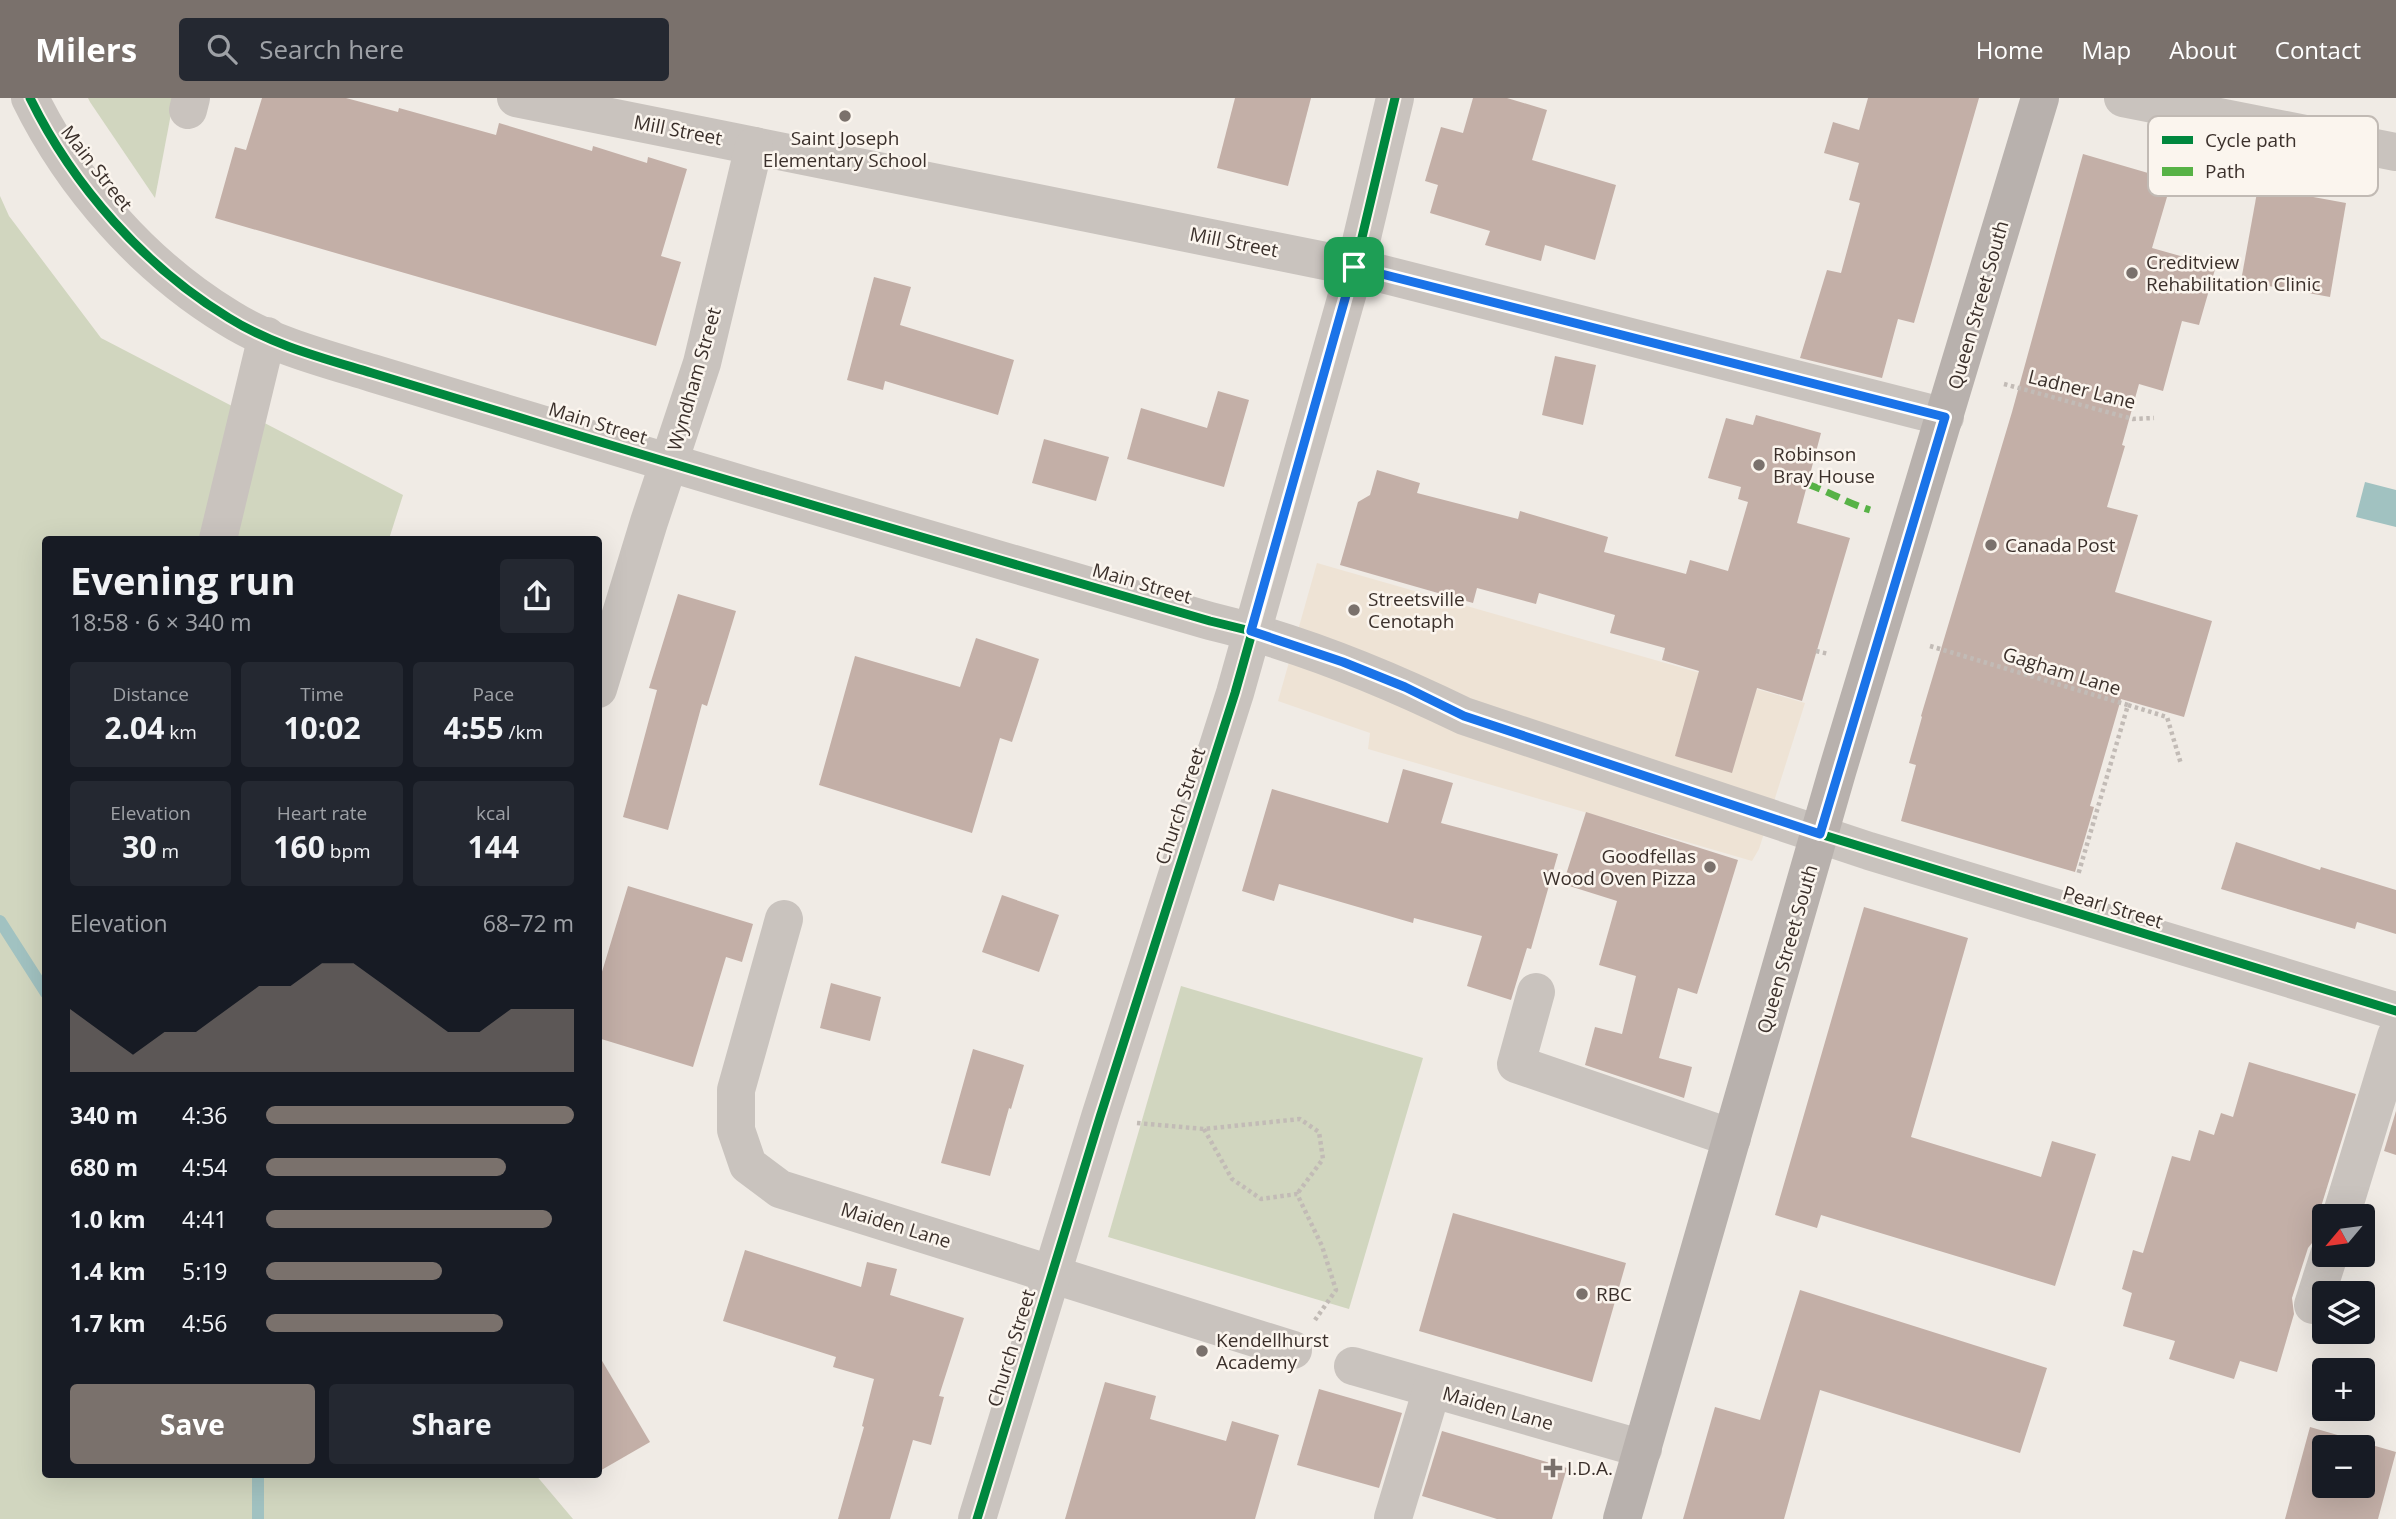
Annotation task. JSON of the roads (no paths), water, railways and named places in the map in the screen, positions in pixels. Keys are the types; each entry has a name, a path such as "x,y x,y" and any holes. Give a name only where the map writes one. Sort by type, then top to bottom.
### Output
{"main road":[{"name":"Queen Street South","path":"1622,1519 1710,1206 2040,98"}],"street":[{"name":"Main Street","path":"30,98 47,133 79,179 145,252 188,291 231,320 300,351 669,463 1251,631 1343,662 1405,687 1464,716 1820,834"},
{"name":"Mill Street","path":"516,98 1354,267 1945,417"},
{"name":"Church Street","path":"977,1519 1100,1117 1235,693 1354,267 1395,98"},
{"path":"2123,98 2214,116"},
{"name":"Wyndham Street","path":"602,676 702,362 754,146"},
{"path":"2378,148 2396,152"},
{"path":"219,536 267,336"},
{"name":"Pearl Street","path":"1820,834 2396,1011"},
{"name":"Maiden Lane","path":"784,919 736,1090 736,1130 748,1165 780,1189 1293,1350"},
{"path":"1536,992 1516,1064 1732,1138"},
{"path":"2345,1204 2389,1082 2396,1035"},
{"name":"Maiden Lane","path":"1353,1366 1643,1449"},
{"path":"1392,1518 1432,1389"}],"water":[{"path":"2365,482 2396,490 2396,527 2356,517"}],"waterway":[{"path":"0,921 42,987"},
{"path":"258,1478 258,1519"}],"place":[{"name":"Saint Joseph Elementary School","path":"845,116"},
{"name":"Creditview Rehabilitation Clinic","path":"2132,273"},
{"name":"Robinson Bray House","path":"1759,465"},
{"name":"Canada Post","path":"1991,545"},
{"name":"Streetsville Cenotaph","path":"1354,610"},
{"name":"Goodfellas Wood Oven Pizza","path":"1710,867"},
{"name":"RBC","path":"1582,1294"},
{"name":"Kendellhurst Academy","path":"1202,1351"},
{"name":"I.D.A.","path":"1553,1468"}]}
